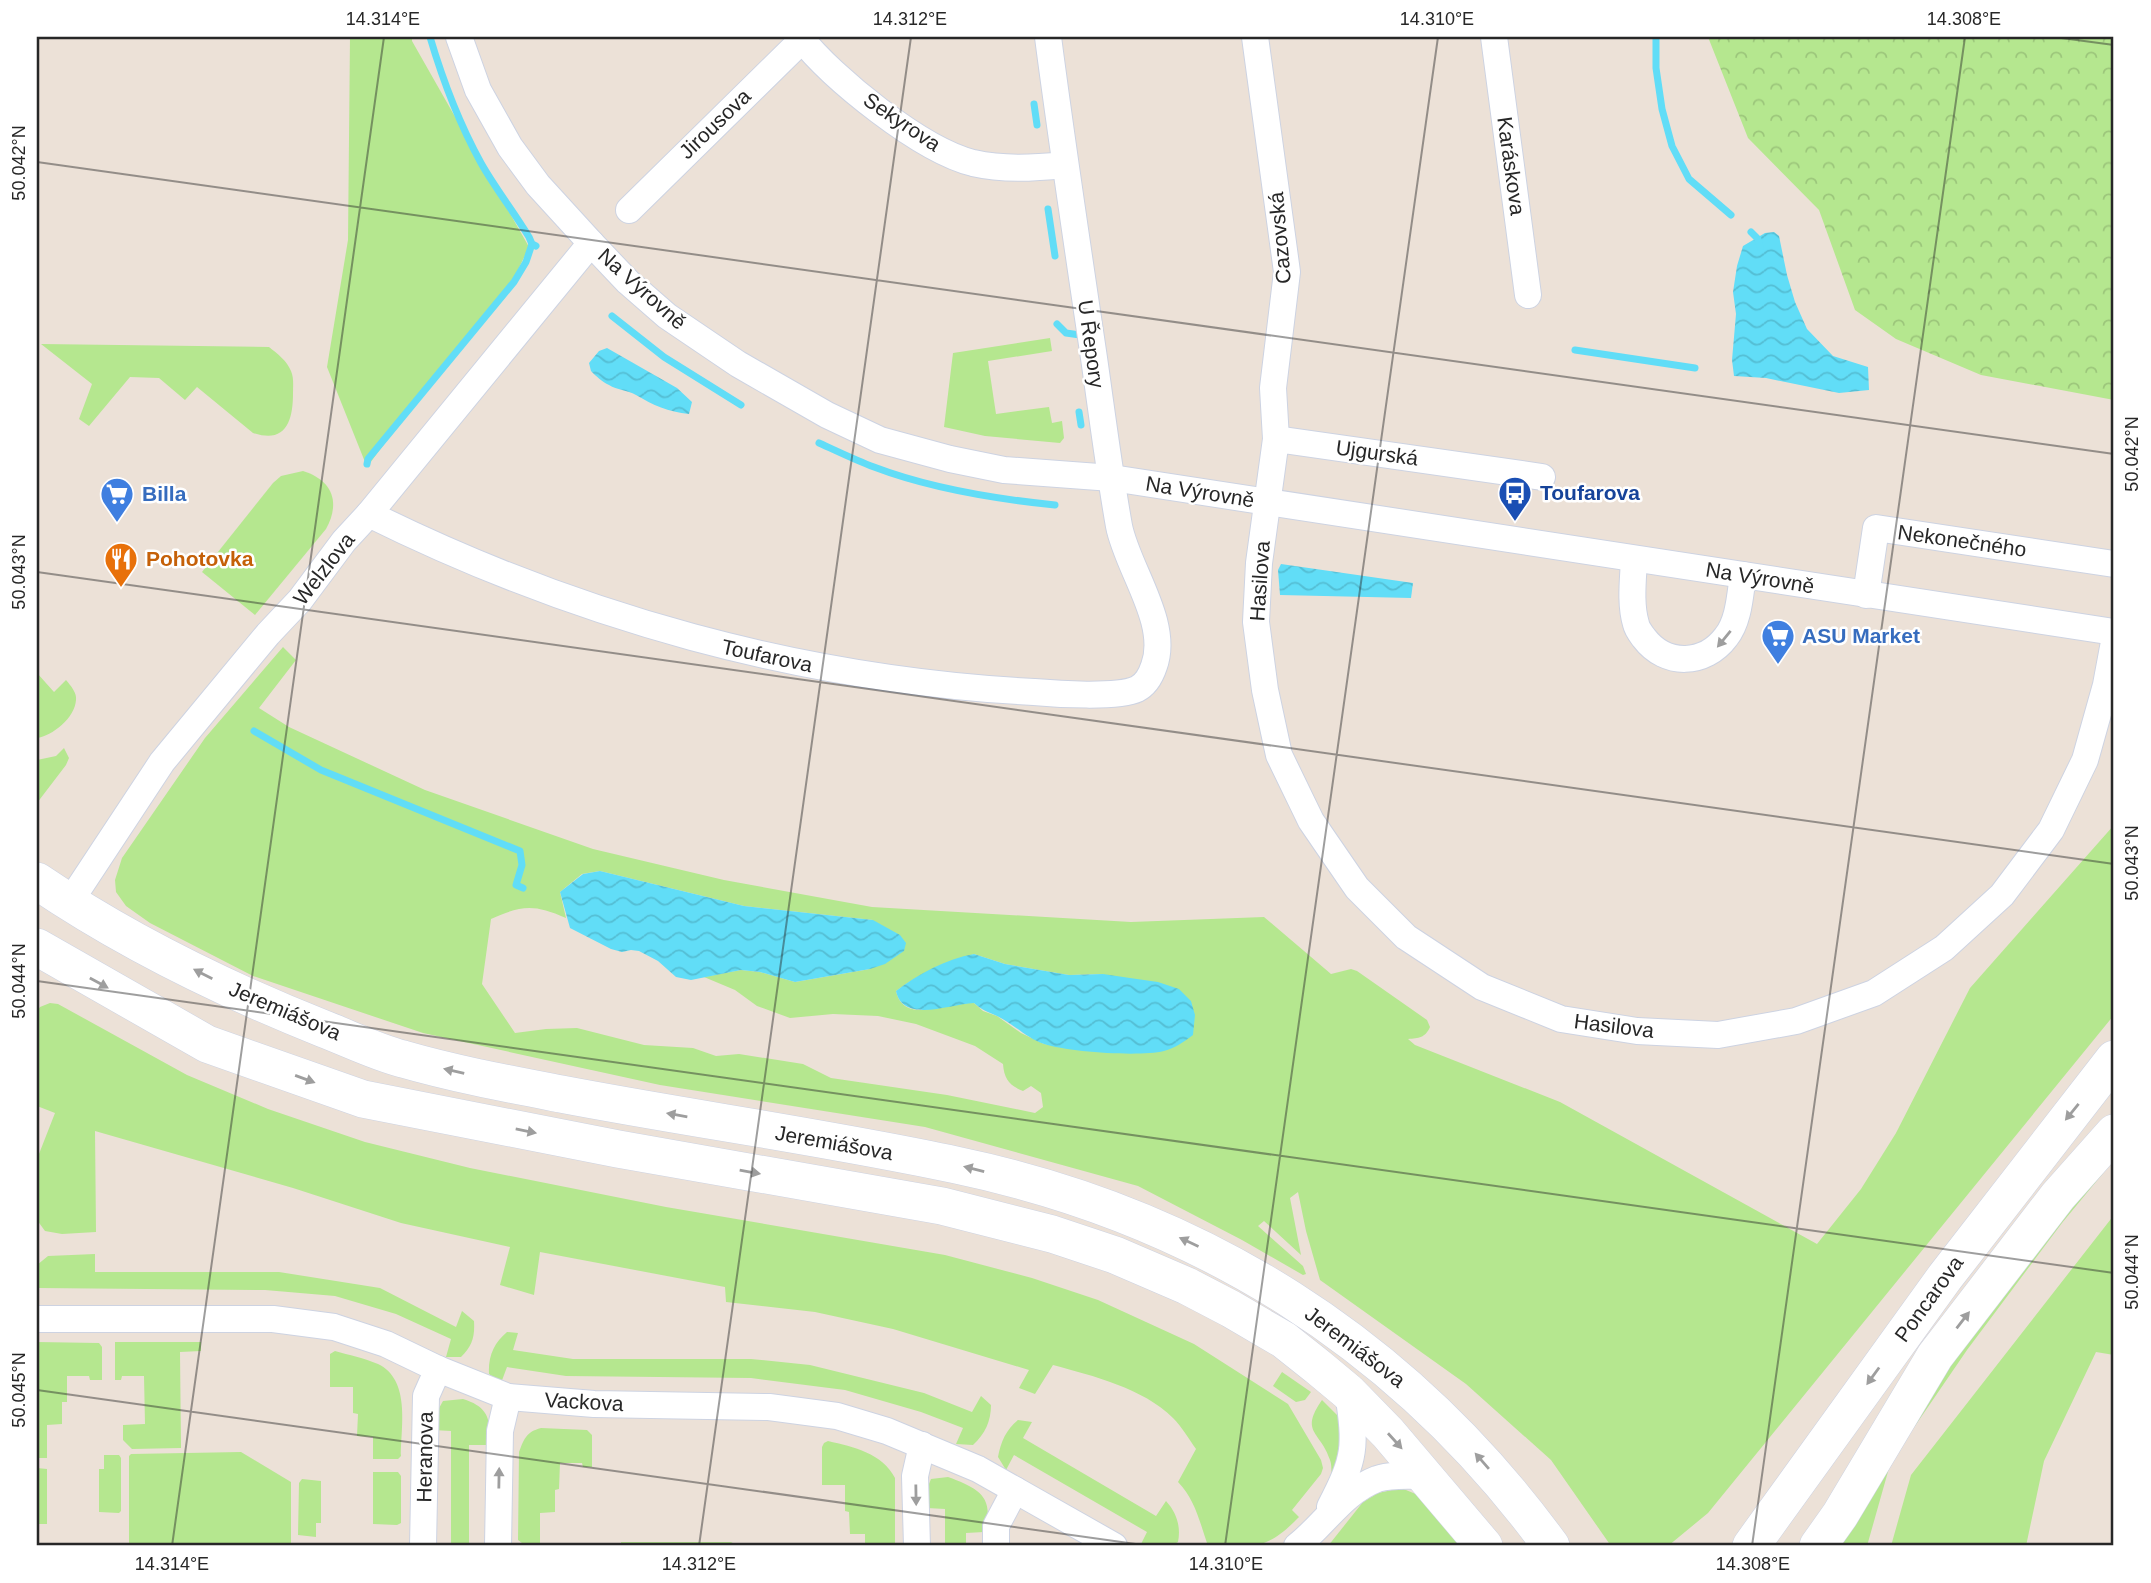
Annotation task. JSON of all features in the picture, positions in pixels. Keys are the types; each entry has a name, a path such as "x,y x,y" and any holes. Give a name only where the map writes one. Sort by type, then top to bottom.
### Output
{"main road":[{"name":"Jeremiášova","path":"37,881 135,940 262,1005 401,1059 590,1100 957,1165 1062,1193 1158,1228 1249,1273 1356,1344 1433,1409 1526,1513 1550,1546"},
{"path":"38,950 69,902"},
{"name":"Jeremiášova","path":"38,950 207,1044 363,1099 618,1150 942,1206 1084,1244 1187,1286 1284,1340 1348,1392 1426,1476 1484,1546"},
{"name":"Poncarova","path":"1762,1542 1945,1277 2114,1059"},
{"name":"Poncarova","path":"1818,1546 1840,1515 1922,1375 2058,1196 2114,1133"},
{"path":"1762,1542 1922,1375"},
{"path":"1526,1513 1567,1546"}],"street":[{"name":"Na Výrovně","path":"459,37 478,90 510,147 538,185 628,282 667,316 738,364 827,415 880,440 1004,470 1112,478 2114,632"},
{"name":"U Řepory","path":"1048,37 1120,531 1154,622 1158,645"},
{"name":"Cazovská","path":"1255,37 1287,272 1272,388 1276,439"},
{"name":"Karáskova","path":"1494,37 1528,295"},
{"name":"Sekyrova","path":"801,38 839,77 930,146 972,163 1009,169 1065,165"},
{"name":"Jirousova","path":"629,210 801,38"},
{"name":"Welzlova","path":"69,902 162,762 268,634 300,600 344,541 591,243"},
{"name":"Ujgurská","path":"1276,439 1542,477"},
{"path":"1267,502 1276,439"},
{"name":"Hasilova","path":"1267,502 1259,563 1256,622 1265,690 1279,755 1315,803 1311,821 1357,888 1406,937 1482,987 1562,1019 1637,1031 1718,1035 1796,1021 1874,993 1944,948 2002,895 2051,830 2085,760 2106,685 2114,642"},
{"name":"Toufarova","path":"369,514 495,571 652,626 757,654 876,677 1053,694 1113,693 1136,689 1149,678 1156,664 1158,645"},
{"name":"Nekonečného","path":"1866,595 1876,528 2114,564"},
{"path":"1634,560 1636,626 1648,643 1678,660 1696,659 1713,652 1726,638 1732,629 1738,607 1743,575"},
{"name":"Vackova","path":"37,1319 273,1319 334,1327 386,1343 438,1369 508,1397 594,1404 769,1407 837,1416 887,1431 978,1469 1114,1546"},
{"name":"Heranova","path":"423,1546 426,1396 438,1369"},
{"path":"1322,1521 1351,1462 1354,1436 1348,1392"},
{"path":"498,1546 500,1431 508,1397"},
{"path":"917,1546 915,1476 922,1445"},
{"path":"1297,1546 1339,1504 1377,1479 1426,1476"},
{"path":"996,1546 996,1526 1015,1490"}],"green space":[{"path":"350,37 412,37 529,247 504,299 449,357 367,467 327,367 348,240"},
{"path":"1708,37 2114,37 2114,400 1981,375 1896,339 1855,310 1819,210 1748,138"},
{"path":"1050,338 1052,351 988,361 996,414 1049,407 1052,423 1062,421 1064,438 1060,443 985,436 944,427 953,353"},
{"path":"41,344 269,347 285,361 292,374 293,403 289,421 280,433 264,436 253,433 197,387 185,400 159,378 130,377 89,426 79,419 92,384"},
{"path":"303,471 327,486 333,501 331,519 326,529 255,615 202,572 273,483 281,476"},
{"path":"283,647 296,660 259,708 289,727 425,790 593,849 724,880 872,907 1131,922 1264,917 1331,974 1351,969 1357,971 1427,1020 1430,1027 1424,1035 1408,1039 1415,1045 1560,1102 1817,1244 1861,1189 1896,1133 1970,988 2114,825 2114,1015 1708,1513 1668,1546 1611,1546 1551,1460 1466,1384 1320,1280 1298,1192 1290,1198 1301,1255 1264,1221 1258,1226 1303,1266 1306,1274 1303,1275 1138,1186 925,1127 660,1085 423,1033 253,976 150,923 126,906 116,892 115,880 122,858 205,738","holes":["600,871 744,906 873,920 870,969 795,982 760,972 741,970 704,977 735,990 757,1006 790,1018 833,1014 878,1016 916,1024 975,1046 1003,1064 1006,1078 1015,1087 1023,1091 1031,1086 1041,1093 1043,1107 1035,1113 947,1095 831,1078 803,1064 739,1054 716,1056 693,1048 644,1045 577,1028 515,1033 482,984 491,919 528,908 545,910 566,918 560,892 582,874","974,954 1005,964 1069,975 1104,974 1088,1050 1044,1044 1021,1033 997,1016 983,1011 974,1003 921,1010 905,1006 900,1000 896,991 914,979"]},
{"path":"37,673 54,692 66,680 76,697 75,707 67,719 56,730 37,738"},
{"path":"64,748 69,758 66,765 37,803 37,760 56,756"},
{"path":"50,1003 58,1004 187,1075 268,1109 365,1142 470,1168 666,1207 945,1255 1032,1278 1098,1300 1194,1344 1288,1404 1321,1460 1321,1474 1292,1510 1299,1517 1277,1536 1258,1545 1208,1546 1193,1504 1178,1482 1196,1449 1176,1422 1161,1408 1117,1384 1053,1365 1035,1394 1019,1388 1029,1370 893,1329 815,1312 726,1302 725,1287 540,1252 534,1295 500,1285 510,1247 401,1223 293,1188 95,1131 96,1232 62,1234 45,1231 37,1220 37,1159 55,1113 37,1106 37,1011"},
{"path":"2114,1160 2062,1223 1967,1350 1891,1461 1867,1546 1829,1546 1902,1432 2031,1252"},
{"path":"2114,1215 2114,1355 2096,1352 2044,1461 2026,1546 1891,1546 1911,1475"},
{"path":"95,1254 95,1272 279,1272 380,1288 456,1327 462,1311 474,1321 473,1337 461,1357 446,1357 451,1339 396,1314 335,1296 265,1290 38,1288 37,1306 37,1265 48,1256"},
{"path":"507,1332 518,1333 513,1350 573,1359 751,1359 810,1365 924,1393 972,1412 981,1396 991,1405 990,1416 984,1432 973,1445 956,1444 963,1428 921,1412 845,1390 751,1378 566,1376 507,1367 501,1383 489,1374 490,1361 495,1345"},
{"path":"37,1342 99,1343 102,1347 102,1380 90,1380 89,1376 67,1376 67,1402 62,1402 62,1424 47,1425 47,1458 37,1458"},
{"path":"115,1342 201,1342 201,1351 180,1352 181,1448 132,1449 123,1440 123,1425 145,1424 144,1376 122,1376 121,1380 115,1380"},
{"path":"335,1351 378,1364 396,1381 402,1405 401,1456 398,1459 373,1459 373,1437 357,1436 358,1414 353,1413 353,1387 330,1387 330,1354"},
{"path":"1282,1372 1311,1392 1305,1400 1296,1402 1273,1386"},
{"path":"463,1399 483,1410 489,1422 489,1445 469,1445 469,1546 451,1546 451,1431 433,1430 433,1419 443,1401"},
{"path":"1322,1400 1338,1416 1344,1443 1332,1476 1326,1450 1312,1426 1315,1411"},
{"path":"1018,1420 1032,1422 1023,1438 1156,1516 1166,1501 1177,1520 1178,1542 1171,1546 1140,1546 1147,1532 1014,1455 1006,1470 998,1457 999,1451 1007,1432"},
{"path":"541,1428 587,1430 592,1435 592,1467 583,1467 582,1463 560,1463 559,1489 555,1490 555,1512 540,1513 540,1544 522,1543 518,1540 519,1452 526,1437"},
{"path":"828,1441 866,1452 883,1463 895,1478 895,1546 865,1546 865,1534 850,1534 849,1512 845,1511 845,1485 822,1485 822,1447"},
{"path":"241,1452 291,1482 291,1546 129,1546 131,1454"},
{"path":"104,1455 119,1455 121,1458 119,1513 99,1512 99,1469 104,1469"},
{"path":"37,1468 47,1469 47,1524 37,1524"},
{"path":"373,1472 398,1472 401,1476 401,1523 397,1525 373,1524"},
{"path":"948,1477 976,1490 986,1502 988,1510 984,1532 966,1533 966,1546 945,1546 945,1509 927,1508 927,1489 931,1479"},
{"path":"302,1479 321,1481 321,1523 316,1523 316,1537 298,1535 299,1483"},
{"path":"1401,1488 1428,1499 1464,1546 1328,1546 1363,1502 1378,1493"},
{"path":"621,1542 731,1542 738,1546 621,1546"}],"water":[{"path":"1774,232 1779,236 1795,302 1807,329 1833,356 1868,367 1869,390 1839,393 1766,378 1734,376 1732,360 1736,314 1733,292 1737,266 1743,246 1765,233"},
{"path":"607,348 677,388 692,402 689,414 674,412 648,402 599,379 591,371 589,363 599,351"},
{"path":"1281,564 1413,583 1411,598 1280,595 1278,570"},
{"path":"600,871 744,906 873,920 900,935 906,943 904,951 885,964 795,982 760,972 741,970 691,980 676,977 658,961 639,951 622,952 611,949 570,928 560,892 583,874"},
{"path":"974,954 1005,964 1069,975 1103,974 1158,982 1179,989 1191,1001 1195,1015 1193,1035 1172,1048 1153,1053 1086,1051 1044,1044 974,1003 917,1010 900,1001 896,991 914,979 943,963"}],"waterway":[{"path":"430,37 452,102 473,148 532,244 536,246"},
{"path":"1656,37 1656,68 1662,109 1672,146 1689,179 1731,215"},
{"path":"1034,104 1037,125"},
{"path":"1048,209 1055,256"},
{"path":"1751,232 1758,239 1760,247"},
{"path":"367,464 368,459 514,282 526,262 532,244"},
{"path":"612,316 664,357 741,405"},
{"path":"1057,324 1066,333 1080,335"},
{"path":"1575,350 1695,368"},
{"path":"1079,412 1081,425"},
{"path":"819,443 867,464 917,481 986,496 1055,505"},
{"path":"254,731 321,770 520,851 522,865 516,885 523,888"}],"place":[{"name":"Toufarova","path":"1515,523"},
{"name":"Billa","path":"117,524"},
{"name":"Pohotovka","path":"121,589"},
{"name":"ASU Market","path":"1778,666"}]}
